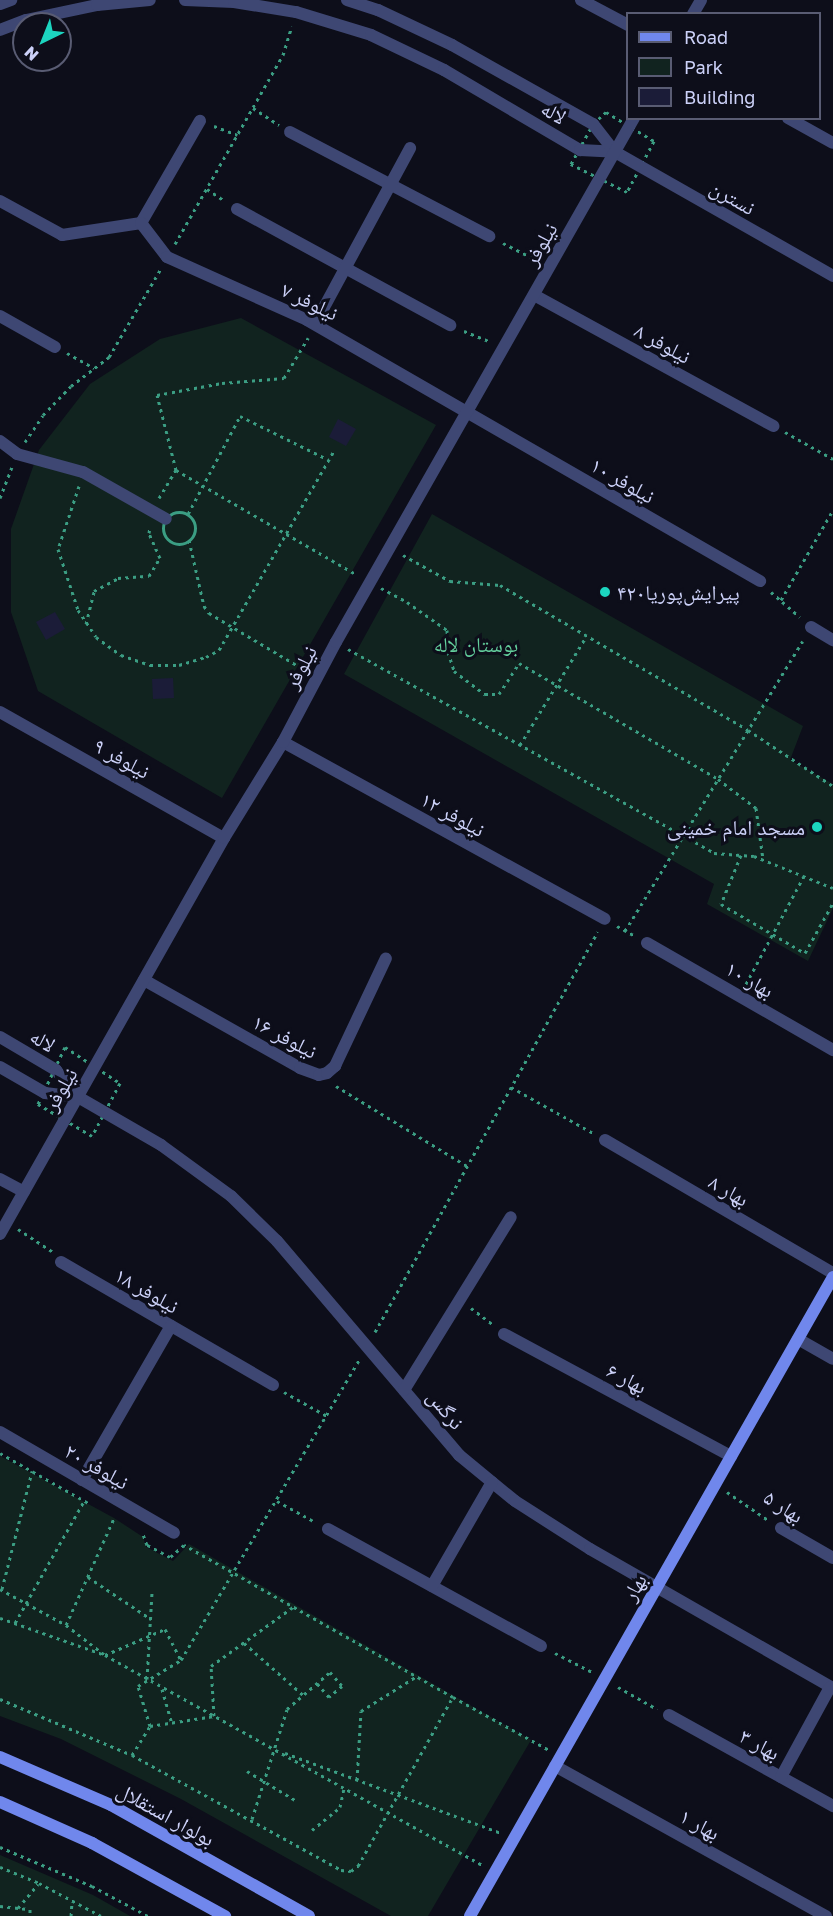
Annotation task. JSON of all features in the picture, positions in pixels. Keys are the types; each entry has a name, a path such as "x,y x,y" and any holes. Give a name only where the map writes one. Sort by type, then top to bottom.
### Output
{"street":[{"path":"0,4 11,0"},
{"path":"0,30 27,20 97,4 150,0"},
{"name":"لاله","path":"185,0 234,2 296,12 371,35 444,70 580,150 615,152"},
{"name":"لاله","path":"347,0 378,10 452,45 593,124 615,152"},
{"path":"361,0 378,10"},
{"path":"581,0 626,24"},
{"name":"نیلوفر","path":"0,1234 224,838 283,742 336,642 633,120"},
{"path":"792,120 833,143"},
{"path":"0,201 62,236 141,223 200,121"},
{"path":"290,132 489,236"},
{"path":"315,324 410,148"},
{"name":"نسترن","path":"615,152 833,276"},
{"path":"237,208 450,325"},
{"name":"نیلوفر ۷","path":"141,223 168,257 315,324 467,411"},
{"name":"نیلوفر ۸","path":"534,295 773,426"},
{"path":"0,316 55,347"},
{"name":"نیلوفر ۱۰","path":"467,411 760,581"},
{"path":"0,441 18,454 84,472 166,519"},
{"path":"811,627 833,640"},
{"name":"نیلوفر ۹","path":"0,712 224,838"},
{"name":"نیلوفر ۱۲","path":"283,742 605,920"},
{"name":"بهار ۱۰","path":"647,943 833,1050"},
{"name":"نیلوفر ۱۶","path":"144,980 300,1068 319,1075 327,1073 335,1066 386,958"},
{"name":"لاله","path":"0,1037 57,1070 78,1097"},
{"path":"0,1067 45,1093 78,1097"},
{"name":"نرگس","path":"78,1097 161,1145 231,1196 277,1240 459,1455 492,1482 534,1513 656,1588 832,1687"},
{"name":"بهار ۸","path":"605,1140 833,1275"},
{"path":"0,1179 24,1192"},
{"path":"404,1390 511,1218"},
{"name":"نیلوفر ۱۸","path":"61,1262 273,1385"},
{"name":"بهار","path":"470,1916 833,1275"},
{"path":"82,1480 171,1326"},
{"name":"بهار ۶","path":"504,1334 731,1456"},
{"path":"798,1339 833,1359"},
{"name":"نیلوفر ۲۰","path":"0,1432 174,1533"},
{"path":"432,1586 492,1482"},
{"name":"بهار ۵","path":"781,1528 833,1558"},
{"path":"328,1529 541,1646"},
{"path":"781,1777 832,1687"},
{"name":"بهار ۳","path":"669,1715 833,1806"},
{"name":"بولوار استقلال","path":"0,1757 111,1805 309,1916"},
{"name":"بهار ۱","path":"557,1761 826,1916"},
{"path":"0,1802 92,1843 225,1916"}],"path":[{"path":"253,108 290,132"},
{"path":"200,121 237,135"},
{"path":"207,189 237,208"},
{"path":"489,236 550,266"},
{"path":"315,324 284,378 222,383 157,395 176,470 407,602 447,630 448,652 454,670 485,693 499,694 519,663 556,687 718,779 756,808 763,859"},
{"path":"450,325 504,347"},
{"path":"55,347 94,368"},
{"path":"188,514 240,416 329,460"},
{"path":"773,426 833,459"},
{"path":"84,472 58,549 78,610 86,624 102,642 121,655 136,662 164,666 179,665 206,657 219,650 335,449"},
{"path":"86,624 94,591 118,578 149,576 160,558 149,533 151,510 176,470"},
{"path":"781,600 833,510"},
{"path":"189,540 204,606 233,627 317,677"},
{"path":"390,548 450,581 500,585 748,730 833,786"},
{"path":"625,931 811,627 760,581"},
{"path":"520,745 586,636"},
{"path":"336,642 714,853 763,859 833,888"},
{"path":"741,855 721,904 805,953 833,903"},
{"path":"740,996 804,876"},
{"path":"150,1726 138,1686 181,1660 235,1574 367,1347 605,920 647,943"},
{"path":"319,1075 467,1166"},
{"path":"511,1087 605,1140"},
{"path":"7,1221 54,1253 61,1262"},
{"path":"460,1300 504,1334"},
{"path":"273,1385 327,1416"},
{"path":"0,1453 94,1506"},
{"path":"32,1471 1,1589 66,1625 105,1655 494,1872"},
{"name":"بهار ۵","path":"715,1484 781,1528"},
{"path":"15,1623 84,1501"},
{"path":"277,1502 328,1529"},
{"path":"104,1512 124,1523"},
{"path":"66,1625 114,1518"},
{"path":"133,1528 143,1534 147,1545 170,1557 184,1545 417,1676 557,1761"},
{"path":"88,1577 151,1619"},
{"path":"147,1679 152,1591"},
{"path":"214,1716 211,1666 293,1607"},
{"path":"0,1618 105,1655 165,1629 181,1660"},
{"path":"243,1642 303,1695"},
{"path":"252,1819 287,1709 303,1695 317,1683 330,1672 342,1686 329,1697 317,1683"},
{"path":"357,1780 361,1711 417,1676"},
{"path":"162,1687 172,1722"},
{"path":"0,1699 132,1755 341,1870 351,1871 358,1866 453,1697"},
{"path":"132,1755 150,1726 214,1716"},
{"path":"274,1749 514,1838"},
{"path":"247,1771 295,1800"},
{"path":"312,1830 340,1807 344,1788"},
{"path":"0,1847 92,1887 148,1916"},
{"path":"0,1867 39,1883 101,1916"},
{"path":"18,1908 39,1883"},
{"path":"71,1916 72,1900"},
{"path":"0,1906 30,1909 30,1916"}],"green space":[{"path":"241,318 436,425 222,798 38,691 11,612 11,529 39,450 90,384 160,339"},
{"name":"بوستان لاله","path":"432,514 803,726 790,760 833,784 833,908 808,961 707,904 714,884 344,674"},
{"path":"0,1456 114,1518 143,1537 146,1547 173,1561 189,1544 531,1740 428,1916 391,1916 181,1799 61,1739 0,1716"},
{"path":"0,1855 93,1895 130,1916 0,1916"}],"building":[{"path":"338,419 356,429 346,446 329,437"},
{"path":"55,612 65,629 46,640 36,622"},
{"path":"173,678 174,698 153,699 152,679"}],"place":[{"name":"پیرایش‌پوریا۴۲۰","path":"605,592"},
{"name":"مسجد امام خمینی","path":"817,827"}]}
